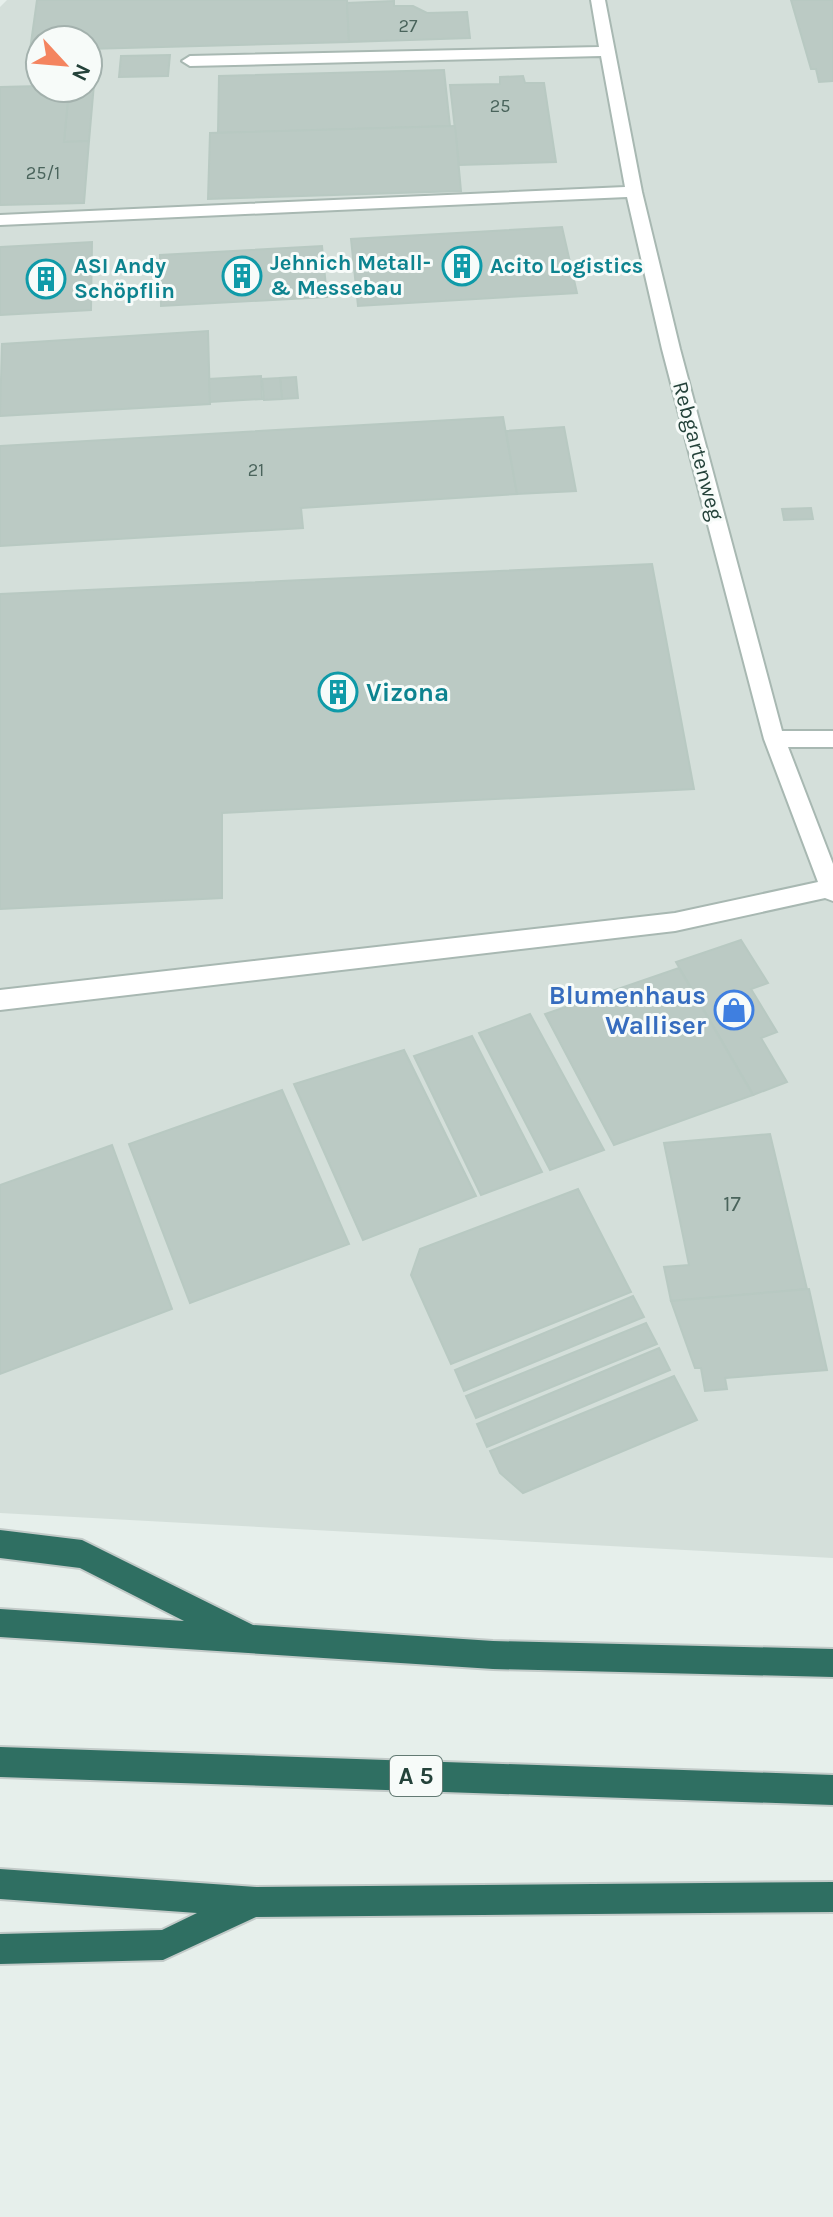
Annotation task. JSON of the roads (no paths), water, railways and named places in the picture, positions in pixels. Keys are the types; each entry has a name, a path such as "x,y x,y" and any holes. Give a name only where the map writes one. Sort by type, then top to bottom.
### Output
{"highway":[{"path":"0,1544 82,1554 255,1642"},
{"path":"0,1623 255,1642 493,1655 833,1663"},
{"name":"A 5","path":"0,1762 833,1790"},
{"path":"0,1884 256,1902 833,1897"},
{"path":"0,1949 163,1945 256,1902"}],"street":[{"name":"Rebgartenweg","path":"598,0 634,192 671,349 774,739 832,890"},
{"path":"190,61 608,51"},
{"path":"0,220 634,192"},
{"path":"774,739 833,739"},
{"path":"0,1000 675,922 832,890"}],"place":[{"name":"Acito Logistics","path":"462,266"},
{"name":"Jehnich Metall- & Messebau","path":"242,276"},
{"name":"ASI Andy Schöpflin","path":"46,279"},
{"name":"Vizona","path":"338,692"},
{"name":"Blumenhaus Walliser","path":"734,1010"}]}
